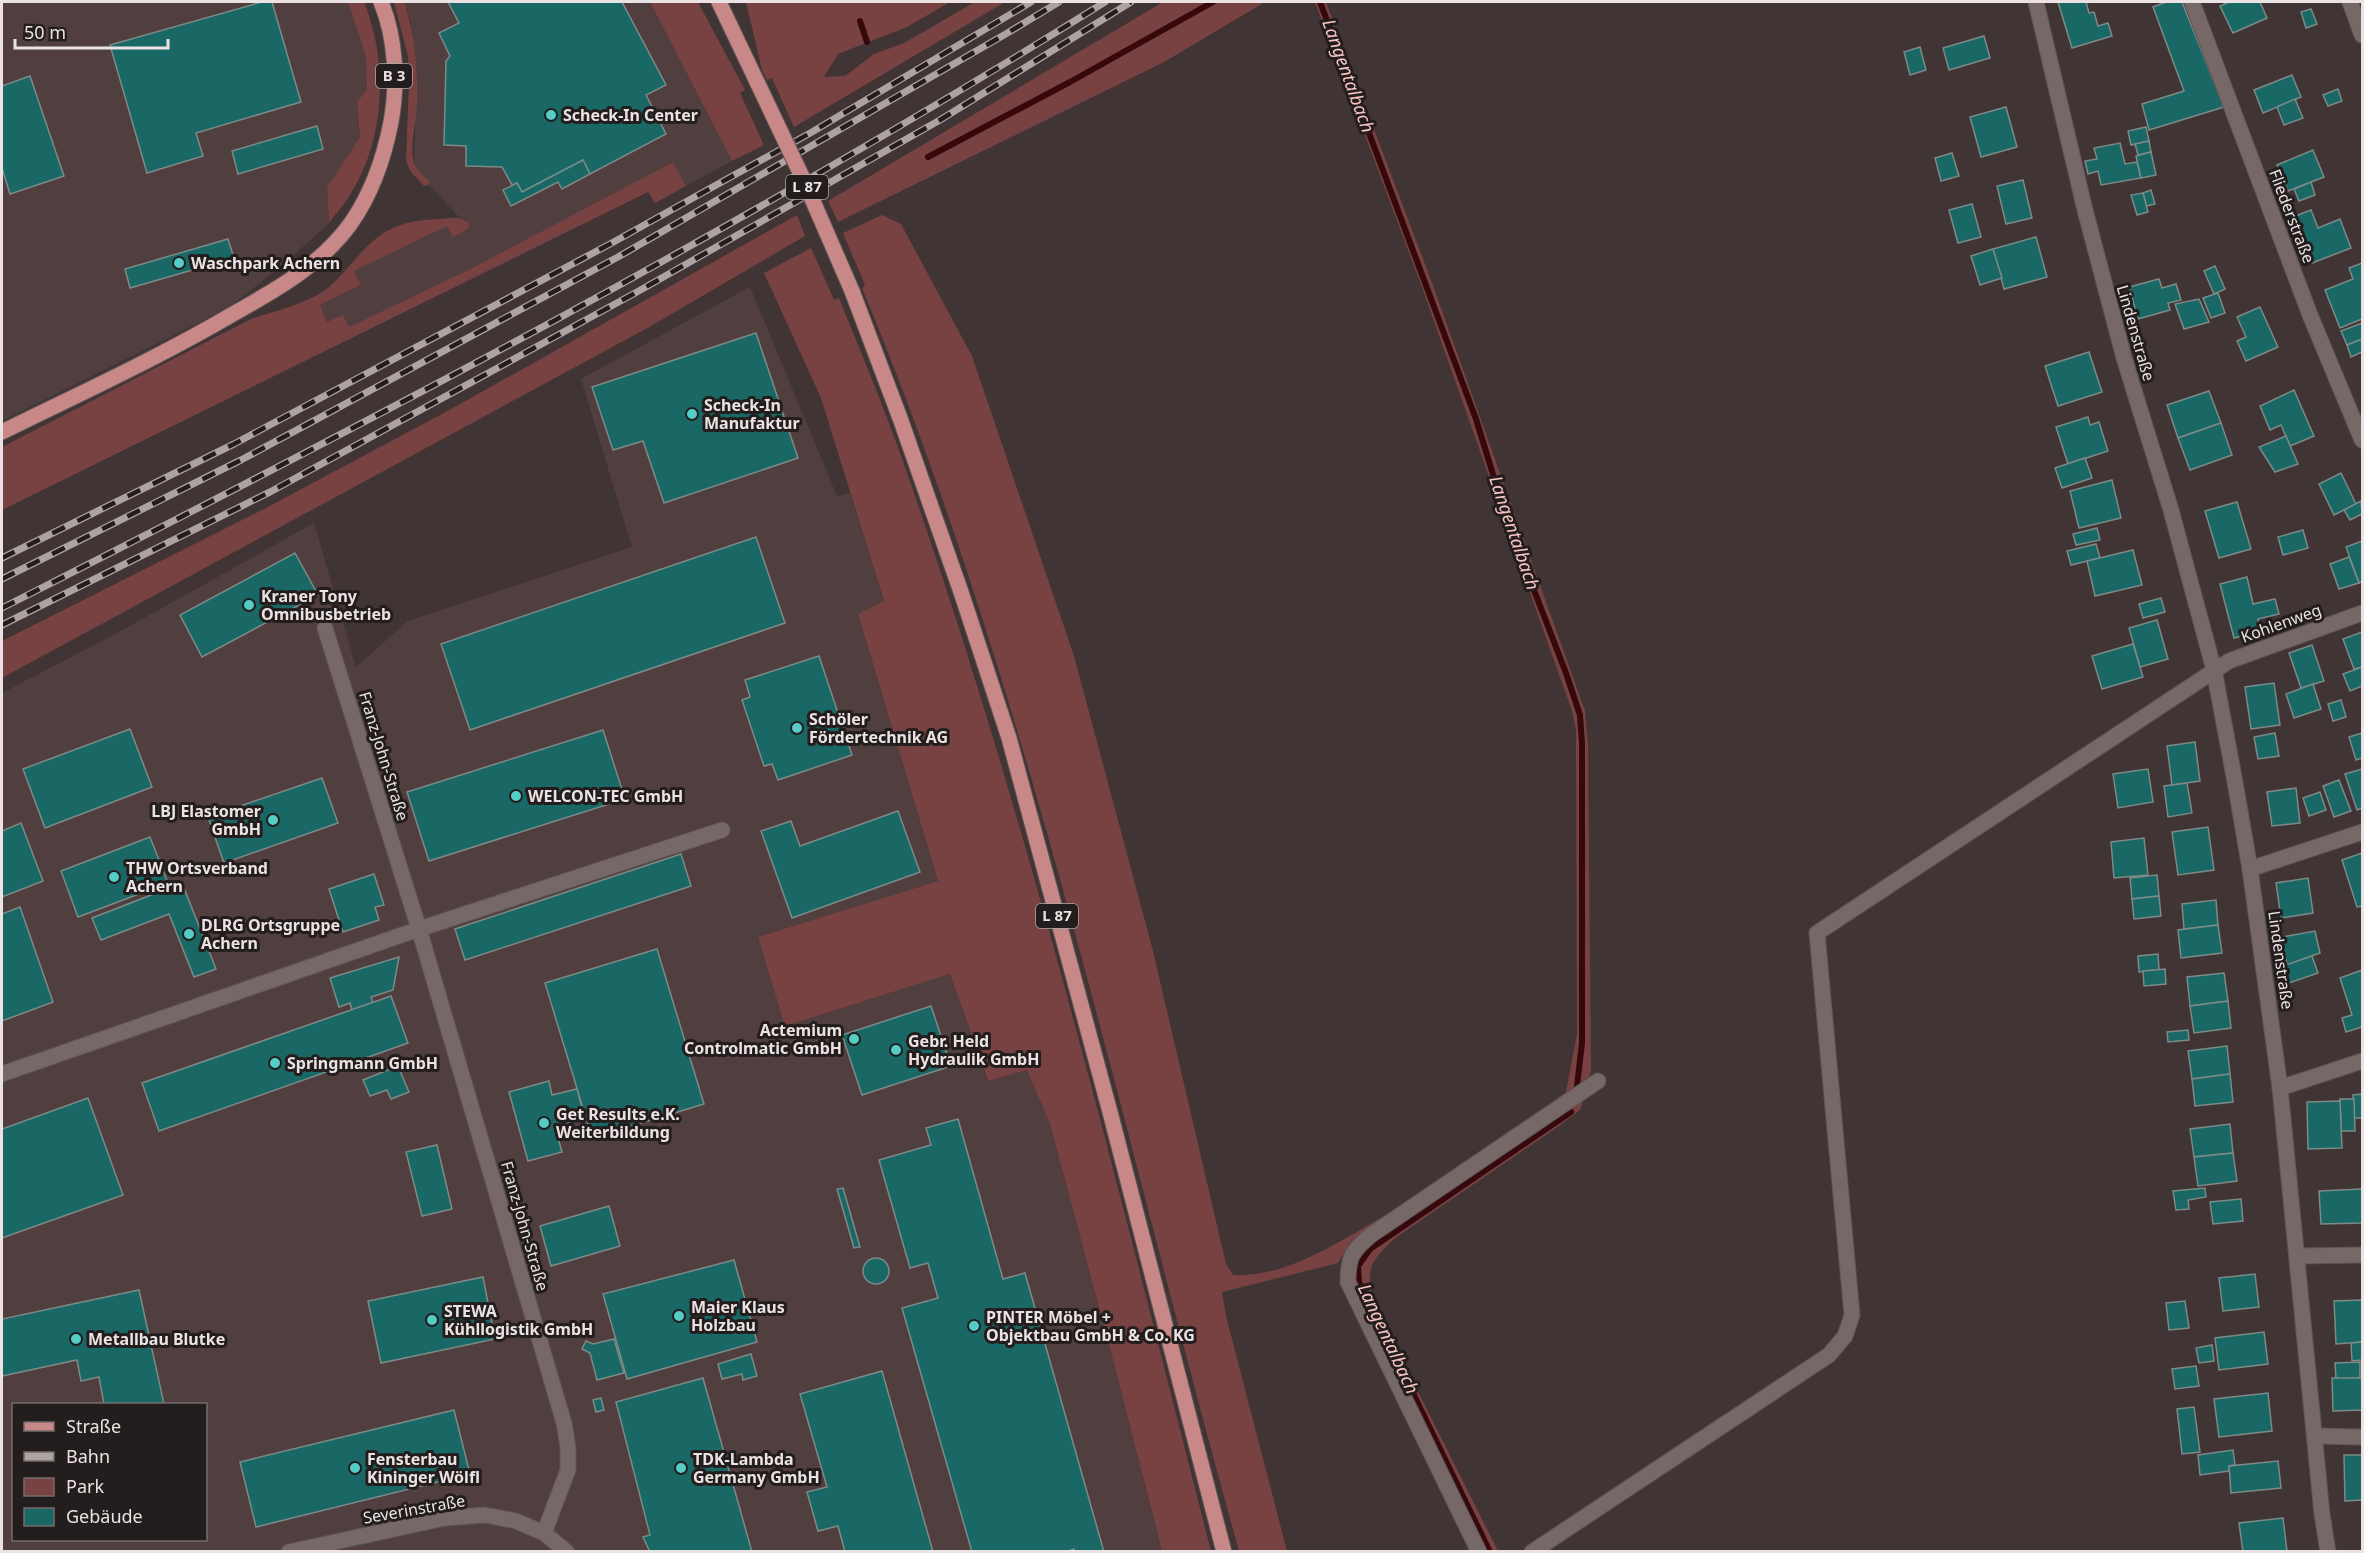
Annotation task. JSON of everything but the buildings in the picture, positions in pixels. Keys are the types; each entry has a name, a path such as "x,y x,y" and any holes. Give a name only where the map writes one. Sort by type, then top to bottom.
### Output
{"main road":[{"name":"B 3","path":"2,432 185,342 286,284 326,251 351,224 370,190 386,152 394,104 394,58 385,11 381,2"},
{"name":"L 87","path":"719,2 806,185 852,291 900,418 1009,738 1110,1112 1224,1551"}],"street":[{"name":"Lindenstraße","path":"2036,2 2085,210 2124,358 2171,510 2214,670 2250,869 2280,1088 2328,1551"},
{"name":"Fliederstraße","path":"2192,2 2310,315 2362,440"},
{"path":"2350,2 2362,34"},
{"name":"Kohlenweg","path":"2214,670 2229,661 2362,613"},
{"name":"Franz-John-Straße","path":"325,628 419,929 564,1423 568,1447 568,1470 544,1533"},
{"path":"1532,1551 1829,1355 1845,1336 1852,1315 1818,933 2214,670"},
{"path":"2,1074 419,929 722,830"},
{"path":"2250,869 2362,832"},
{"path":"2280,1088 2362,1061"},
{"path":"1479,1551 1348,1282 1348,1263 1356,1248 1371,1235 1598,1081"},
{"path":"2297,1256 2362,1255"},
{"path":"2315,1436 2362,1437"},
{"name":"Severinstraße","path":"289,1551 445,1518 485,1515 516,1521 544,1533 567,1551"}],"shaded area":[{"path":"2,2 348,2 366,57 367,89 357,102 360,137 327,187 329,223 284,264 228,308 2,421"},
{"path":"404,2 650,2 732,161 686,186 673,162 472,268 349,327 327,322 320,305 361,285 354,271 447,225 466,220 460,218 429,185 429,180 418,171 414,162 417,72 411,23"},
{"path":"750,287 837,496 850,493 884,602 858,615 938,881 759,937 785,1026 950,974 987,1080 1027,1070 1050,1124 1162,1551 2,1552 2,693 119,632 314,523 356,667 408,621 632,547 581,379"}],"green space":[{"path":"348,2 364,2 372,25 380,74 380,99 377,124 363,171 349,197 329,223 327,187 360,137 357,102 367,89 366,57"},
{"path":"394,2 404,2 413,39 417,110 413,156 420,173 429,180 429,185 424,186 410,171 406,160 408,56"},
{"path":"650,2 698,2 745,90 740,93 764,145 732,161"},
{"path":"746,2 950,2 907,27 838,54 824,77 845,76 874,54 904,43 975,2 1005,2 794,127 772,78 767,80 762,70"},
{"path":"1163,2 1265,2 1164,62 838,222 828,201"},
{"path":"1315,2 1326,2 1431,280 1585,711 1588,745 1591,1071 1588,1081 1565,1097 1577,1034 1576,730 1572,711 1423,290"},
{"path":"673,162 686,186 655,203 648,192 2,510 2,447 251,319 316,296 331,285 370,244 388,230 423,220 459,218 469,224 468,229 453,237 447,226 354,271 361,285 320,305 327,322 343,315 349,327 472,268"},
{"path":"797,215 805,236 651,326 2,678 2,641 264,509 453,408"},
{"path":"882,215 901,224 972,356 1074,656 1153,951 1226,1264 1233,1275 1275,1270 1335,1244 1391,1212 1355,1241 1338,1263 1222,1292 1226,1316 1287,1551 1239,1551 1070,914 1024,755 976,598 922,442 862,288 865,285 843,233"},
{"path":"811,248 834,300 839,298 890,427 951,603 993,737 1070,1008 1211,1551 1162,1551 1050,1124 1027,1070 988,1081 950,974 785,1026 758,937 938,881 858,614 884,601 821,398 764,273"},
{"path":"1584,1098 1580,1110 1559,1126 1395,1238 1378,1255 1371,1269 1371,1285 1376,1308 1498,1551 1484,1551 1354,1277 1358,1252"}],"waterway":[{"name":"Langentalbach","path":"928,157 1070,82 1213,2"},
{"name":"Langentalbach","path":"1320,2 1476,419 1507,520 1580,715 1582,743 1582,1043 1577,1086"},
{"name":"Langentalbach","path":"860,21 867,42"},
{"name":"Langentalbach","path":"1490,1552 1359,1282 1358,1266 1370,1249 1571,1112"}],"railway":[{"path":"2,558 234,444 610,244 812,132 1031,2"},
{"path":"2,579 241,460 618,257 1059,2"},
{"path":"2,608 282,465 560,317 835,164 1105,2"},
{"path":"2,625 270,492 637,292 940,120 1131,2"}],"place":[{"name":"Scheck-In Center","path":"551,115"},
{"name":"Waschpark Achern","path":"179,263"},
{"name":"Scheck-In Manufaktur","path":"692,414"},
{"name":"Kraner Tony Omnibusbetrieb","path":"249,605"},
{"name":"Schöler Fördertechnik AG","path":"797,728"},
{"name":"WELCON-TEC GmbH","path":"516,796"},
{"name":"LBJ Elastomer GmbH","path":"273,820"},
{"name":"THW Ortsverband Achern","path":"114,877"},
{"name":"DLRG Ortsgruppe Achern","path":"189,934"},
{"name":"Actemium Controlmatic GmbH","path":"854,1039"},
{"name":"Gebr. Held Hydraulik GmbH","path":"896,1050"},
{"name":"Springmann GmbH","path":"275,1063"},
{"name":"Get Results e.K. Weiterbildung","path":"544,1123"},
{"name":"Maier Klaus Holzbau","path":"679,1316"},
{"name":"STEWA Kühllogistik GmbH","path":"432,1320"},
{"name":"PINTER Möbel + Objektbau GmbH & Co. KG","path":"974,1326"},
{"name":"Metallbau Blutke","path":"76,1339"},
{"name":"Fensterbau Kininger Wölfl","path":"355,1468"},
{"name":"TDK-Lambda Germany GmbH","path":"681,1468"}]}
